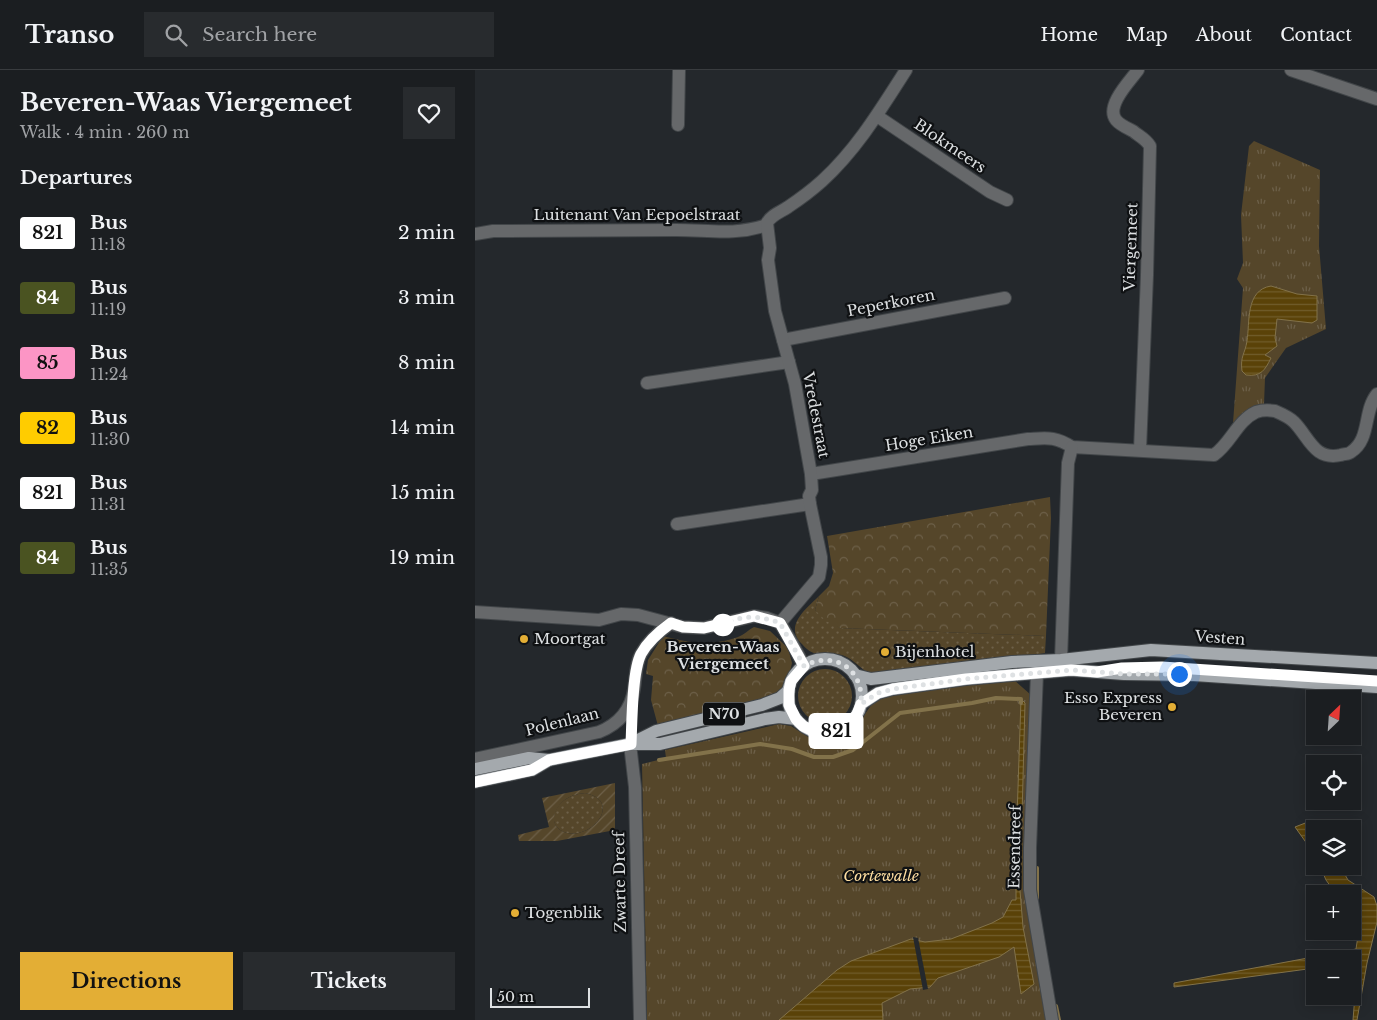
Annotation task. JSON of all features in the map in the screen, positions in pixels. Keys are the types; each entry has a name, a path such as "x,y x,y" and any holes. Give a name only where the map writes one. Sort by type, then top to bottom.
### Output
{"main road":[{"name":"Vesten","path":"855,675 871,679 1012,662 1061,660 1151,650 1377,663"},
{"path":"804,666 812,662 831,660 849,668 855,675 861,689 861,704"},
{"name":"N70","path":"789,690 791,681 804,666"},
{"name":"N70","path":"631,744 659,744 779,717 796,719 803,726 813,731 833,732 851,722 861,704 878,693 893,689 966,679 1071,670 1194,674 1377,686"},
{"path":"789,690 789,705 796,719"},
{"name":"Polenlaan","path":"475,769 529,758 549,760 631,744 656,730 762,705 780,698 789,690"},
{"name":"Polenlaan","path":"475,782 532,770 549,760"}],"street":[{"path":"678,125 679,70"},
{"name":"Luitenant Van Eepoelstraat","path":"475,234 493,231 697,230 721,232 749,231 767,225 769,219 821,182 839,164 877,116 906,70"},
{"name":"Viergemeet","path":"1139,70 1113,107 1113,115 1116,120 1150,146 1140,450"},
{"path":"1291,70 1377,99"},
{"name":"Blokmeers","path":"877,116 990,192 1007,200"},
{"name":"Vredestraat","path":"767,225 768,260 775,312 795,384 811,474 810,504 821,557 819,577 780,623"},
{"name":"Peperkoren","path":"783,340 1005,298"},
{"path":"647,383 789,362"},
{"path":"1061,660 1068,463 1072,447 1214,455 1223,448 1248,416 1259,411 1271,410 1283,414 1294,421 1311,446 1322,454 1336,456 1351,453 1359,444 1364,434 1370,407 1377,394"},
{"name":"Hoge Eiken","path":"811,474 1028,439 1052,438 1061,440 1072,447"},
{"path":"677,524 810,504"},
{"path":"475,612 599,620 621,614 638,615 683,627 704,628 754,616 780,623 804,666"},
{"name":"Polenlaan","path":"475,759 599,732 611,727 627,711 635,688 636,669 641,654 650,641 671,623"},
{"name":"Essendreef","path":"1037,673 1030,890 1052,1020"},
{"name":"Zwarte Dreef","path":"631,744 635,787 640,1020"}],"green space":[{"path":"1254,141 1320,170 1319,246 1326,329 1286,348 1265,378 1264,404 1233,423 1243,288 1237,279 1243,263 1241,215 1249,146"},
{"path":"1050,497 1051,518 1046,636 840,628 826,621 815,610 819,596 829,586 833,573 827,536"},
{"path":"819,596 815,610 840,628 1046,636 1045,653 1023,657 868,673 846,656 811,652 805,648 797,637 795,631 799,618"},
{"path":"754,627 770,631 788,648 792,663 788,680 778,695 658,726 651,700 653,676 646,674 648,660 663,636 682,641 709,643 740,636"},
{"path":"820,669 830,669 840,673 848,681 852,696 848,711 840,719 830,723 820,723 810,719 802,711 798,701 798,691 802,681 810,673"},
{"name":"Cortewalle","path":"1013,679 1031,695 1026,847 1047,1020 647,1020 642,764 666,758 665,750 779,724 791,726 810,738 822,740 835,739 846,735 856,727 874,701 893,693"},
{"path":"615,783 615,830 557,841 519,841 518,835 549,827 542,798","holes":["585,793 596,797 602,804 603,811 593,826 574,834 559,829 554,820 556,811 562,802 573,796"]},
{"path":"585,793 596,797 602,804 603,811 599,819 593,826 574,834 559,829 555,825 554,820 558,806 577,794"}],"shaded area":[{"path":"1271,286 1297,294 1317,296 1317,320 1312,323 1277,319 1275,338 1277,346 1265,355 1271,358 1269,362 1259,374 1246,375 1242,371 1242,362 1247,341 1250,308 1257,294"},
{"path":"1021,699 1025,703 1020,891 1023,927 1034,984 1021,994 1014,947 999,957 938,978 930,987 910,989 882,1003 883,1020 779,1020 837,970 851,961 911,939 925,942 951,939 1003,917 1012,900 1016,900"},
{"path":"1306,823 1306,842 1295,827"},
{"path":"1324,875 1345,875 1348,880 1356,885 1330,885"},
{"path":"1361,888 1374,897 1377,906 1377,922 1361,997 1361,950 1351,950 1356,949 1357,940 1361,940"},
{"path":"1306,958 1306,969 1174,987 1174,983"},
{"path":"1354,1005 1360,1005 1357,1020 1353,1020"}],"pier":[{"path":"913,937 918,938 928,989 923,990"}],"waterway":[{"path":"659,760 760,744 792,749 814,757 833,757 853,750 900,713 996,698 1021,699 1021,703"},
{"path":"1037,868 1037,898"},
{"path":"1056,1006 1059,1020"}],"bus line":[{"name":"821","path":"475,782 532,770 549,760 631,744 636,669 641,654 650,641 671,623 683,627 704,628 754,616 780,623 804,666 791,681 789,705 796,719 803,726 823,733 843,728 857,714 861,704 878,693 893,689 966,679 1071,670 1097,672 1122,668 1162,667 1377,681"}],"place":[{"name":"Beveren-Waas Viergemeet","path":"723,625"},
{"name":"Moortgat","path":"524,639"},
{"name":"Bijenhotel","path":"885,652"},
{"name":"Esso Express Beveren","path":"1172,707"},
{"name":"Togenblik","path":"515,913"}],"route":[{"path":"723,625 744,617 754,616 780,623 804,666 812,662 831,660 849,668 859,682 862,697 861,704 878,693 893,689 966,679 1071,670 1124,674 1179,674"}]}
